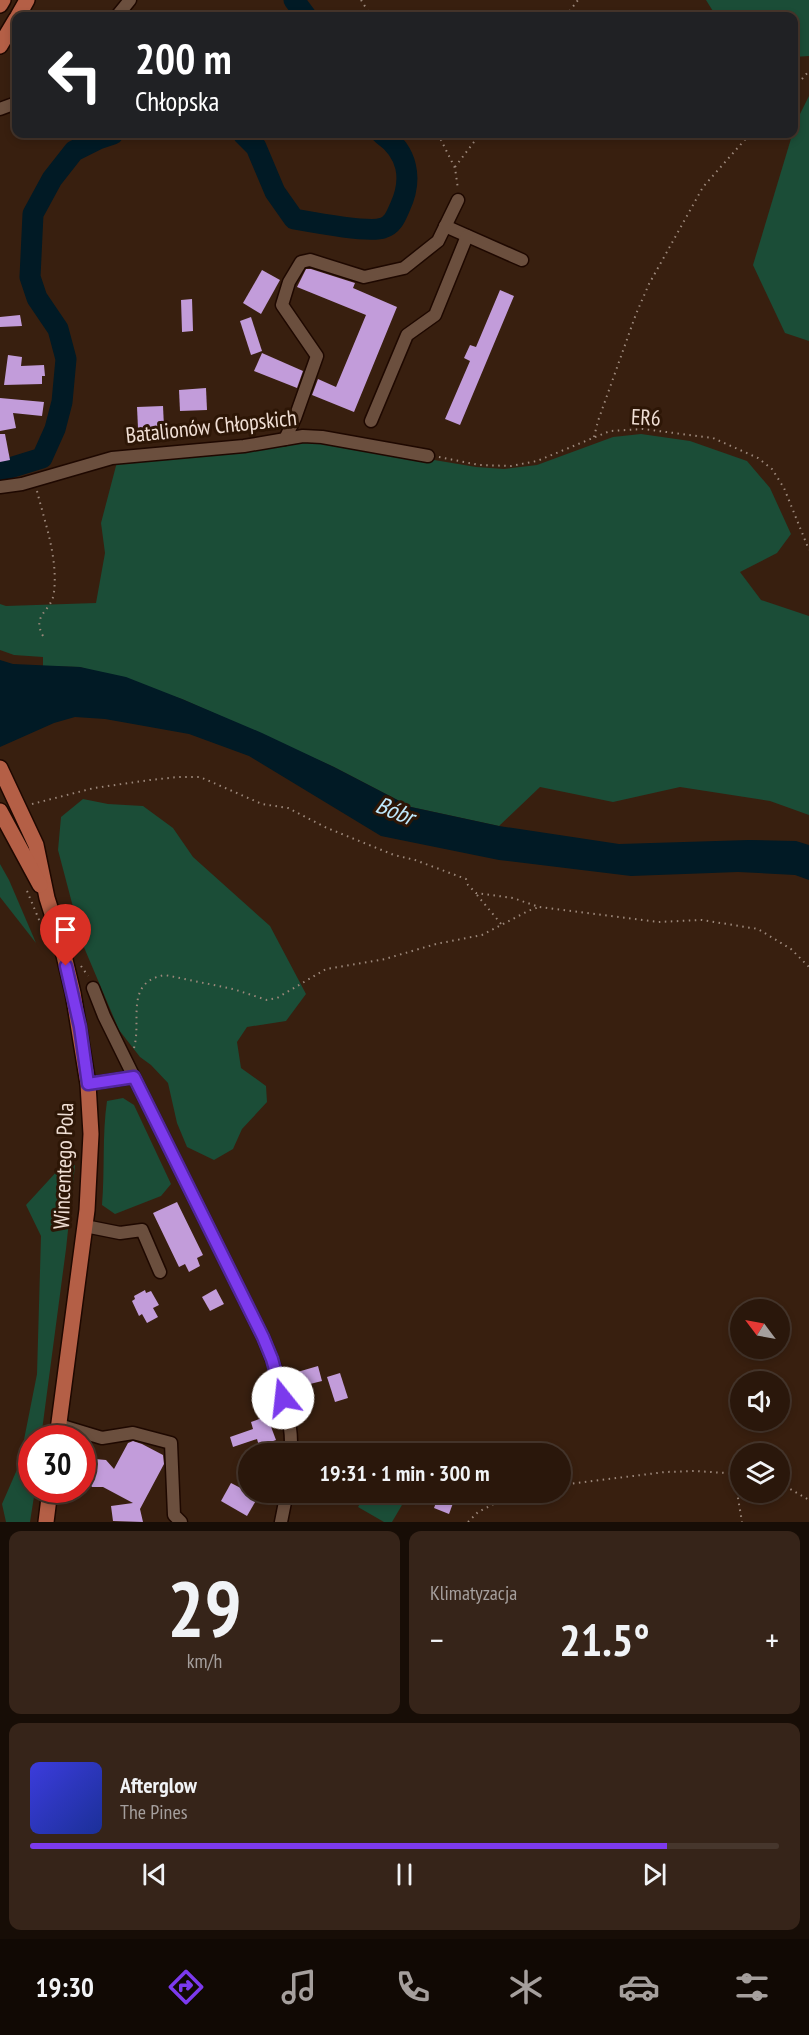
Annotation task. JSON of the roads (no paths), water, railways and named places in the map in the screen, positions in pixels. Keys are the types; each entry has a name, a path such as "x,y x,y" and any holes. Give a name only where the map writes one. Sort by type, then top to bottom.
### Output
{"main road":[{"path":"0,5 3,0"},
{"path":"0,46 12,26"},
{"path":"0,768 36,845 47,898"},
{"path":"0,811 47,898"},
{"name":"Wincentego Pola","path":"47,898 73,993 88,1084 91,1134 85,1226 59,1425"},
{"path":"46,1522 48,1503"}],"street":[{"path":"120,12 130,0"},
{"path":"285,439 317,356 282,305 296,268 301,262 310,260 364,278 405,268 438,241 458,200"},
{"path":"445,226 522,260"},
{"path":"371,421 407,335 435,315 467,236"},
{"name":"Batalionów Chłopskich","path":"0,487 35,480 112,458 244,446 303,436 322,437 428,456"},
{"path":"93,988 104,1016 263,1337 285,1404 290,1443"},
{"path":"88,1084 134,1077"},
{"path":"85,1226 120,1233 142,1230 160,1272"},
{"path":"96,1437 133,1433 171,1443 174,1515 181,1522"},
{"path":"281,1522 284,1503"}],"water":[{"name":"Bóbr","path":"0,660 13,664 80,667 126,677 262,733 411,807 499,826 619,844 796,841 809,845 809,880 795,875 738,872 631,876 499,860 381,836 249,756 189,734 105,719 75,717 54,723 0,747"}],"waterway":[{"path":"294,0 303,12"},
{"path":"0,471 42,458 55,429 62,402 66,359 58,329 37,298 30,277 33,214 52,179 74,151 101,138"},
{"path":"247,138 256,147 275,192 294,219 366,229 383,228 389,225 394,220 404,197 406,167 398,149 387,138"}]}
